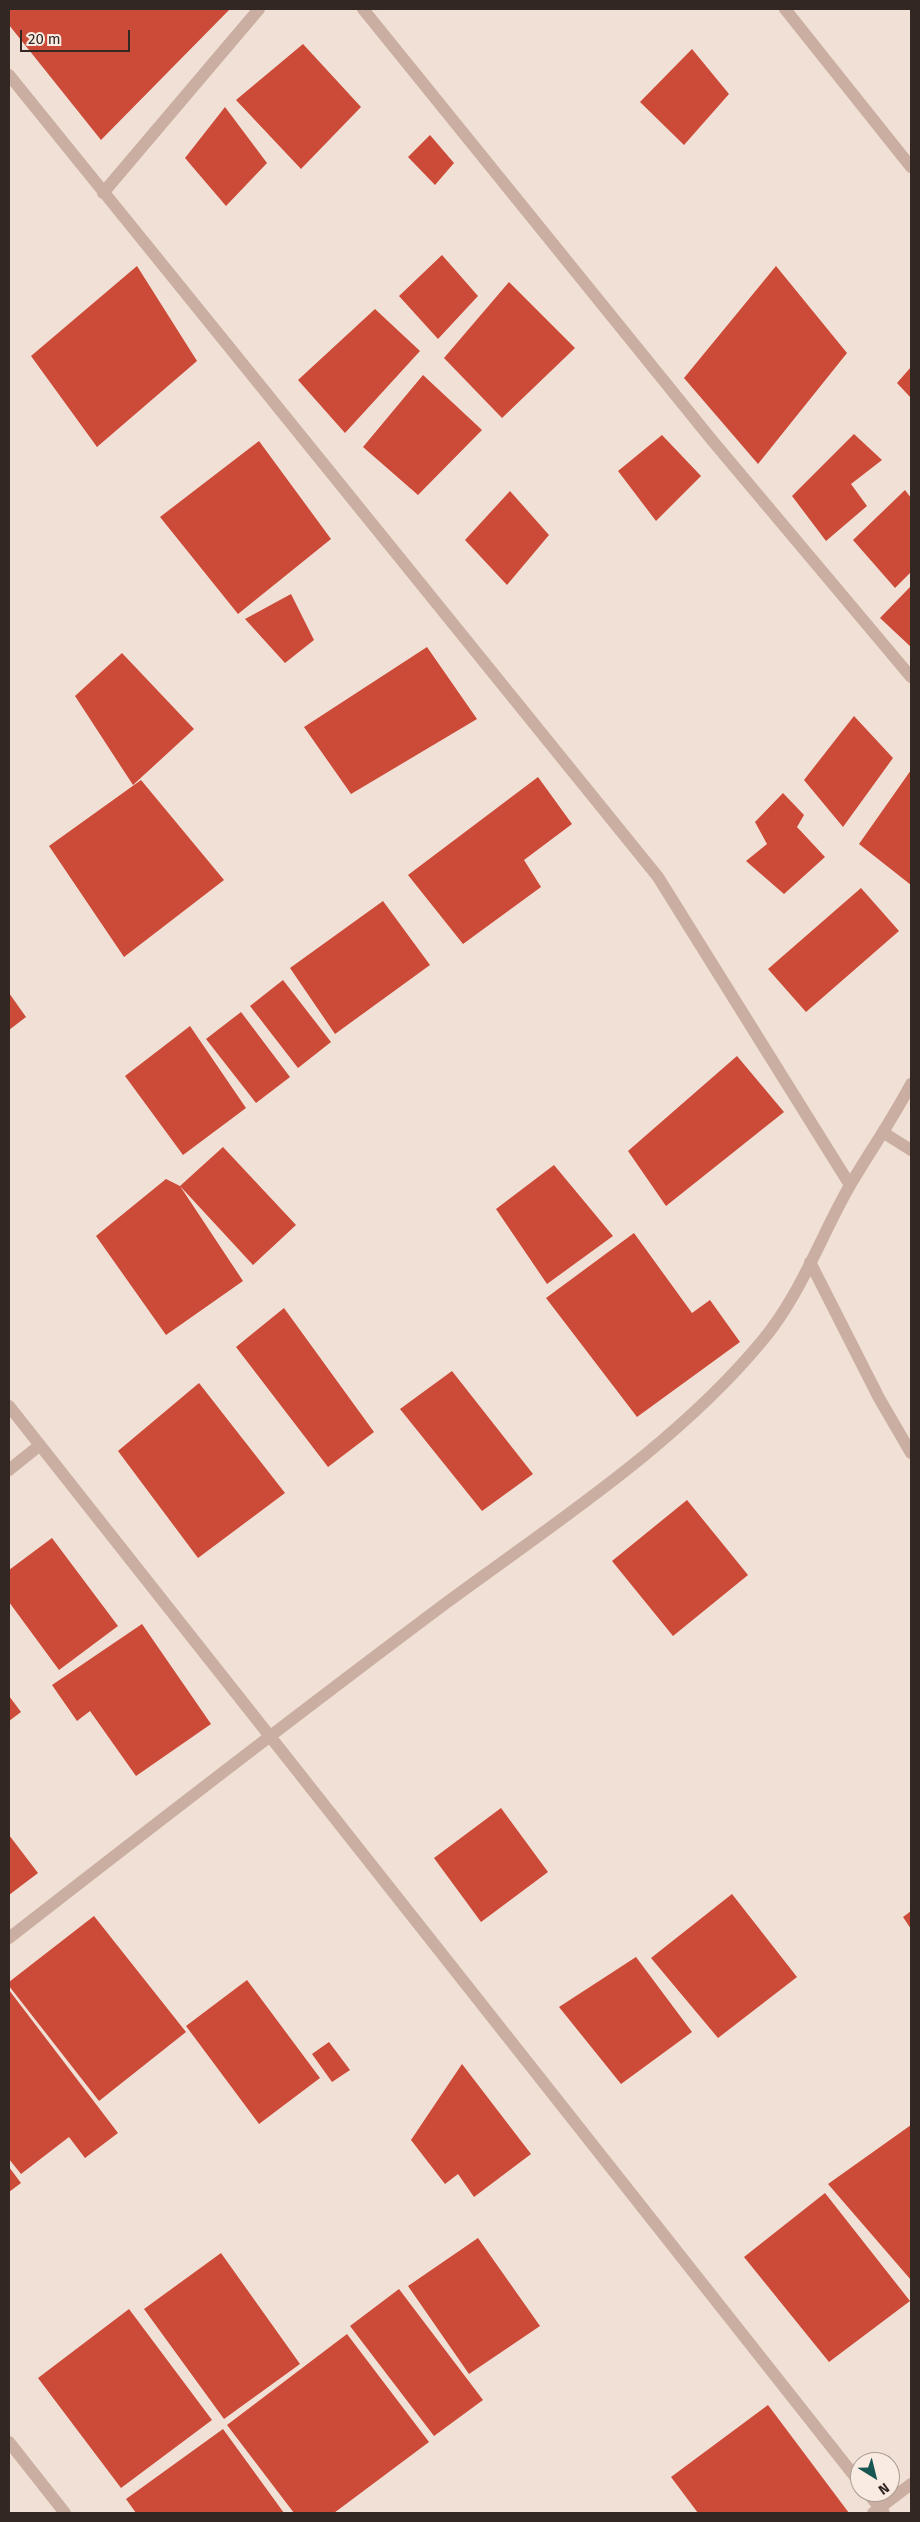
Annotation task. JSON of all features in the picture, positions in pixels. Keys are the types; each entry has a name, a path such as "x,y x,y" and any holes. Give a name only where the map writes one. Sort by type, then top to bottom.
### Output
{"street":[{"path":"103,193 259,9"},
{"path":"363,9 717,446 911,677"},
{"path":"785,9 911,167"},
{"path":"9,75 658,877 850,1185"},
{"path":"9,1938 269,1735 650,1451 727,1380 764,1340 791,1299 850,1185 884,1133 911,1084"},
{"path":"884,1133 911,1150"},
{"path":"810,1262 878,1398 911,1453"},
{"path":"9,1406 850,2470"},
{"path":"9,1470 40,1445"},
{"path":"9,2442 65,2513"},
{"path":"879,2512 911,2484"}],"building":[{"path":"9,9 230,9 101,140 9,25"},
{"path":"303,44 361,107 301,169 236,100"},
{"path":"692,49 729,94 684,145 640,102"},
{"path":"225,107 267,163 226,206 185,158"},
{"path":"430,135 454,163 435,185 408,157"},
{"path":"442,255 478,296 438,339 399,296"},
{"path":"137,266 197,361 97,447 31,356"},
{"path":"776,266 847,353 758,464 684,378"},
{"path":"509,282 575,348 502,418 444,358"},
{"path":"375,309 420,351 345,433 298,380"},
{"path":"911,367 911,398 897,383"},
{"path":"423,375 482,430 418,495 363,447"},
{"path":"854,434 882,460 851,484 867,506 826,541 792,496"},
{"path":"662,435 701,476 656,521 618,471"},
{"path":"259,441 331,539 238,614 160,517"},
{"path":"905,490 911,498 911,572 895,588 853,540"},
{"path":"510,491 549,535 507,585 465,540"},
{"path":"911,586 911,647 880,618"},
{"path":"291,594 314,640 285,663 245,619"},
{"path":"427,647 477,719 351,794 304,727"},
{"path":"122,653 194,729 133,785 75,696"},
{"path":"854,716 893,758 843,827 804,780"},
{"path":"911,770 911,885 859,844"},
{"path":"538,777 572,824 524,860 541,887 463,944 408,875"},
{"path":"141,780 224,880 124,957 49,846"},
{"path":"783,793 804,815 797,827 825,857 784,894 746,861 767,844 755,822"},
{"path":"861,888 899,931 806,1012 768,969"},
{"path":"383,901 430,965 335,1034 290,968"},
{"path":"283,980 331,1042 298,1068 250,1006"},
{"path":"9,993 26,1017 9,1030"},
{"path":"241,1012 290,1077 256,1103 206,1039"},
{"path":"190,1026 246,1108 183,1155 125,1076"},
{"path":"737,1056 784,1112 666,1206 628,1151"},
{"path":"223,1147 296,1225 253,1265 180,1186"},
{"path":"554,1165 613,1236 547,1284 496,1209"},
{"path":"166,1179 180,1186 243,1281 166,1335 96,1236"},
{"path":"634,1233 692,1313 710,1300 740,1342 637,1417 546,1298"},
{"path":"284,1308 374,1432 328,1467 236,1347"},
{"path":"452,1371 533,1474 482,1511 400,1409"},
{"path":"199,1383 285,1493 198,1558 118,1451"},
{"path":"687,1500 748,1575 673,1636 612,1561"},
{"path":"52,1538 118,1626 59,1670 9,1602 9,1570"},
{"path":"142,1624 211,1724 136,1776 90,1711 77,1721 52,1685"},
{"path":"9,1696 21,1712 9,1721"},
{"path":"501,1808 548,1872 481,1922 434,1858"},
{"path":"9,1835 38,1873 9,1895"},
{"path":"732,1894 797,1977 718,2038 651,1958"},
{"path":"911,1911 911,1929 903,1917"},
{"path":"94,1916 186,2032 99,2101 9,1986 9,1982"},
{"path":"636,1957 692,2032 621,2084 559,2007"},
{"path":"247,1980 320,2078 259,2124 186,2026"},
{"path":"9,1990 118,2133 85,2158 69,2137 21,2174 9,2159"},
{"path":"329,2042 350,2070 332,2082 312,2054"},
{"path":"462,2064 531,2154 474,2197 458,2174 445,2184 411,2140"},
{"path":"911,2125 911,2280 828,2184"},
{"path":"9,2167 21,2183 9,2192"},
{"path":"825,2193 910,2301 829,2362 744,2257"},
{"path":"478,2238 540,2326 469,2374 408,2286"},
{"path":"221,2253 300,2364 224,2419 144,2309"},
{"path":"399,2289 483,2400 434,2436 350,2326"},
{"path":"129,2309 212,2420 121,2488 38,2378"},
{"path":"347,2334 429,2442 334,2513 294,2513 227,2425"},
{"path":"768,2405 849,2513 698,2513 671,2477"},
{"path":"223,2429 284,2513 136,2513 126,2499"}]}
